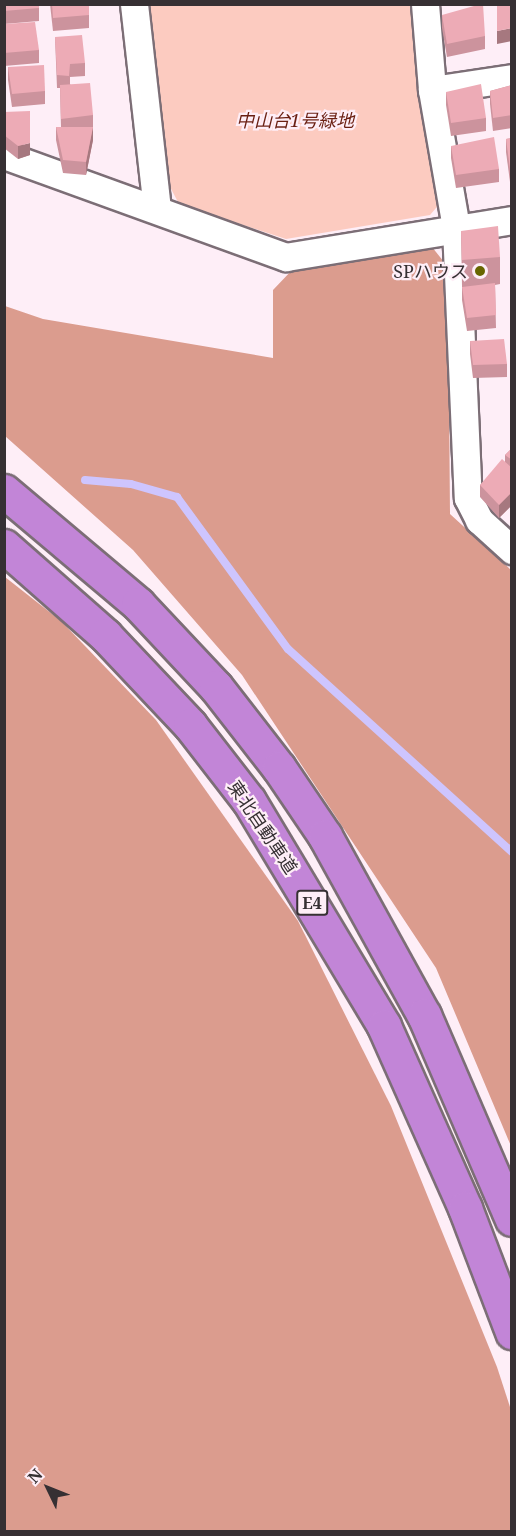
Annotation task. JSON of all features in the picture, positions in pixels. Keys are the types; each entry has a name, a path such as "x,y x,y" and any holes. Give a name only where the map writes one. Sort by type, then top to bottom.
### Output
{"highway":[{"name":"E4","path":"4,491 138,604 216,687 279,768 336,856 424,1015 512,1219"},
{"name":"東北自動車道","path":"4,546 105,635 190,725 249,801 384,1026 465,1208 512,1332"}],"street":[{"path":"134,4 157,209"},
{"path":"425,4 432,90 456,228 468,498 479,520 512,550"},
{"path":"432,90 512,78"},
{"path":"4,155 286,257 512,220"}],"green space":[{"name":"中山台1号緑地","path":"148,5 419,5 442,201 430,215 286,239 179,204 168,183"}],"shaded area":[{"path":"432,247 448,267 450,514 511,570 511,1146 436,968 242,675 133,550 5,436 5,306 43,319 273,358 273,290 294,268"},
{"path":"5,577 61,621 156,720 298,921 391,1106 497,1367 511,1410 511,1531 5,1531"}],"building":[{"path":"4,4 39,4 39,8 4,11"},
{"path":"52,4 89,4 89,15 53,18"},
{"path":"483,4 485,36 447,44 442,15"},
{"path":"497,4 512,4 512,28 497,31"},
{"path":"35,22 39,50 4,53 4,24"},
{"path":"82,35 85,63 70,64 69,76 57,75 55,37"},
{"path":"44,65 45,91 12,94 8,67"},
{"path":"90,83 93,115 61,119 60,85"},
{"path":"481,84 486,118 451,123 446,92"},
{"path":"512,85 512,115 493,118 490,91"},
{"path":"30,111 30,143 18,146 4,135 4,112"},
{"path":"56,127 93,127 86,162 63,160"},
{"path":"494,137 499,169 456,175 451,146"},
{"path":"512,138 512,169 510,169 506,139"},
{"path":"498,226 500,257 462,260 461,231"},
{"path":"495,283 496,315 467,318 462,287"},
{"path":"504,339 507,364 473,365 470,341"},
{"path":"512,448 512,460 505,455"},
{"path":"502,459 512,468 512,492 499,505 480,485"}],"waterway":[{"path":"85,480 131,484 177,497 288,649 512,852"}],"place":[{"name":"SPハウス","path":"480,271"}]}
